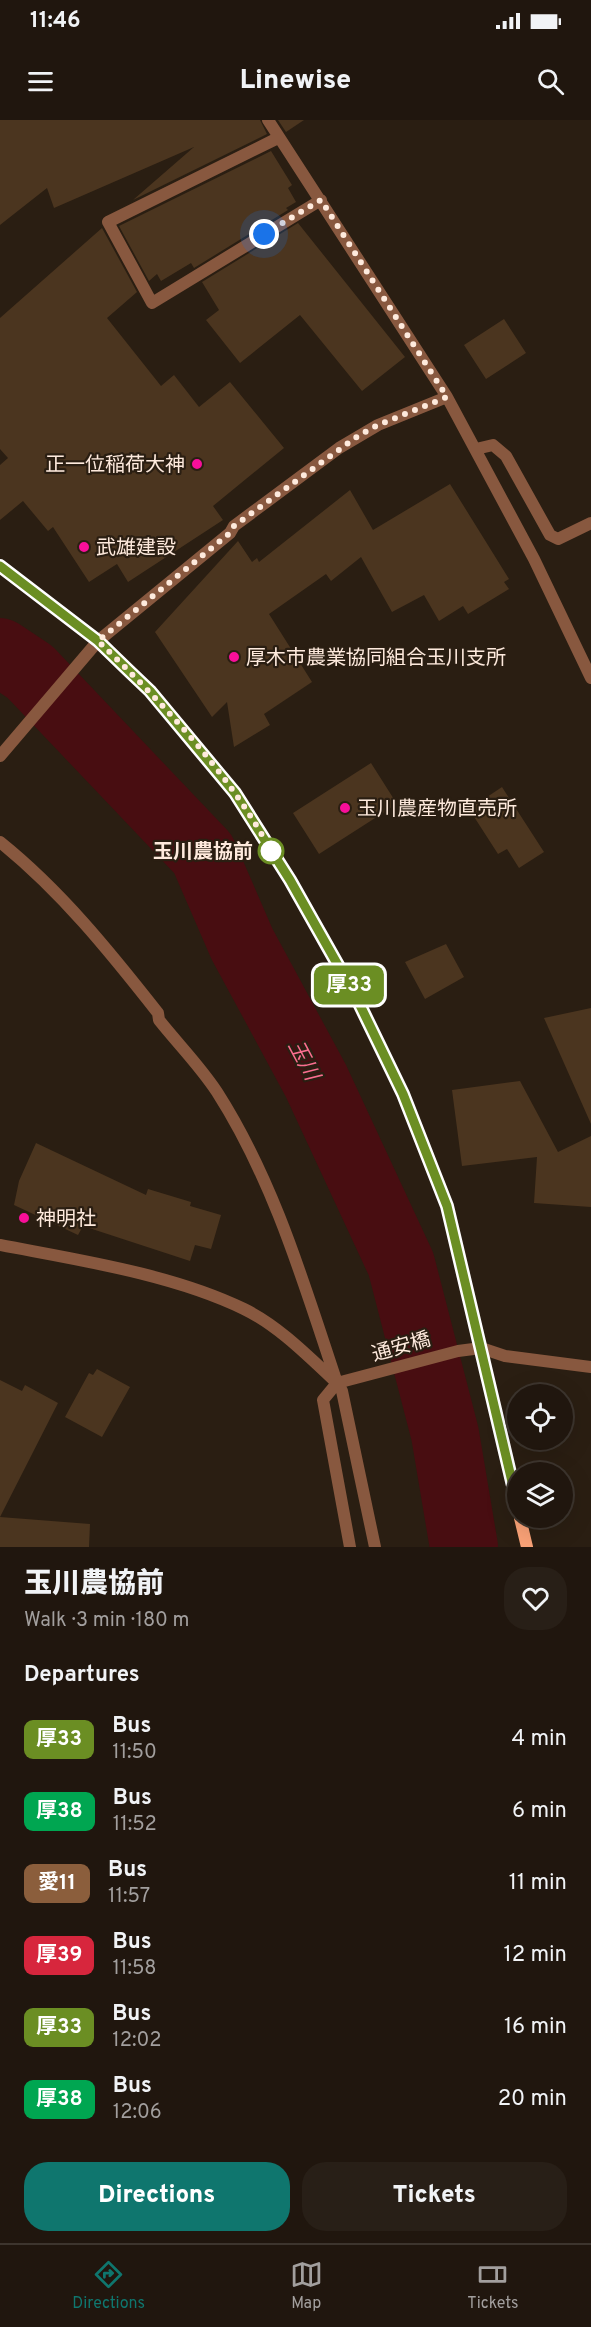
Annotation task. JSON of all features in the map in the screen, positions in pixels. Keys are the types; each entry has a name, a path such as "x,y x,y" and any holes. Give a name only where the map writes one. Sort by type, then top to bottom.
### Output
{"street":[{"path":"268,120 447,397 534,559 591,678"},
{"path":"278,138 108,222 152,303 321,200"},
{"path":"0,756 98,641 230,533 234,526 339,448 378,425 447,397"},
{"path":"476,449 493,445 506,456 550,535 558,539 591,523"},
{"path":"0,566 98,641 150,691 235,793 290,880 357,999 403,1094 447,1206 508,1462"},
{"path":"0,842 45,883 107,948 158,1013 159,1020 216,1091 258,1166 286,1231 337,1383 342,1391 375,1547"},
{"path":"0,1245 138,1274 216,1297 246,1310 295,1345 337,1383"},
{"path":"481,1348 505,1356 591,1367"},
{"name":"通安橋","path":"337,1383 458,1350 481,1348"},
{"path":"337,1383 323,1400 350,1547"},
{"path":"522,1528 527,1547"}],"building":[{"path":"0,120 260,120 267,134 133,200 194,147 54,208 47,188 0,225"},
{"path":"278,120 304,120 286,132"},
{"path":"271,151 292,185 288,188 296,202 286,208 288,210 194,268 191,263 161,281 157,274 149,281 119,226"},
{"path":"298,223 405,357 362,391 300,315 240,363 206,320 219,310 202,282"},
{"path":"102,228 137,292 107,318 161,386 174,375 199,407 230,382 284,448 213,506 223,520 128,582 117,564 89,582 53,527 48,531 23,501 0,520 0,465 8,458 0,449 0,318"},
{"path":"504,319 526,353 486,379 464,345"},
{"path":"450,484 509,579 504,582 509,589 468,614 463,606 439,621 424,595 392,612 361,557 331,581 326,574 269,614 312,682 264,714 270,725 234,747 227,702 212,717 155,632 238,541 252,562 257,558 259,562 350,490 373,530"},
{"name":"玉川農産物直売所","path":"371,763 397,804 319,854 293,813"},
{"path":"502,787 544,852 519,868 507,849 498,854 469,809"},
{"path":"446,944 464,977 425,999 405,962"},
{"path":"591,1008 591,1124 544,1018"},
{"path":"520,1081 558,1152 591,1136 591,1207 534,1203 537,1157 462,1166 452,1090"},
{"path":"36,1143 146,1195 148,1189 191,1202 190,1206 221,1215 211,1249 195,1245 190,1261 83,1226 78,1235 14,1205 19,1181"},
{"path":"97,1369 130,1387 102,1437 65,1417 89,1373 93,1375"},
{"path":"0,1380 22,1391 25,1385 58,1403 0,1517"},
{"path":"0,1517 90,1524 89,1547 0,1547"}],"waterway":[{"name":"玉川","path":"0,652 30,672 203,854 242,944 316,1081 401,1264 445,1434 464,1547"}],"bus line":[{"name":"厚33","path":"0,566 98,641 150,691 235,793 290,880 357,999 403,1094 447,1206 507,1462"}],"place":[{"name":"正一位稲荷大神","path":"197,464"},
{"name":"武雄建設","path":"84,547"},
{"name":"厚木市農業協同組合玉川支所","path":"234,657"},
{"name":"玉川農産物直売所","path":"345,808"},
{"name":"玉川農協前","path":"271,851"},
{"name":"神明社","path":"24,1218"}],"route":[{"path":"264,234 321,200 447,397 378,425 339,448 234,526 230,533 98,641 150,691 235,793 271,851"}]}
